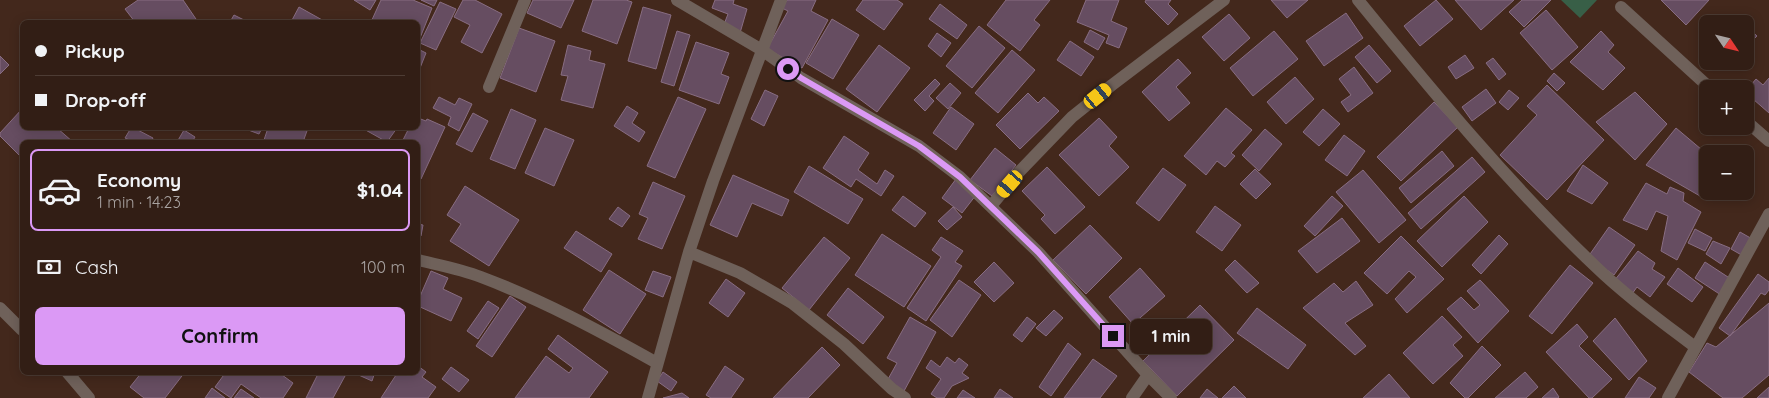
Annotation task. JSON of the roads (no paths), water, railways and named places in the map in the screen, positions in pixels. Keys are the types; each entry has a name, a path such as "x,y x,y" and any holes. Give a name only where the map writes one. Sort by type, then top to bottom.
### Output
{"street":[{"path":"489,87 525,0"},
{"path":"677,0 762,50 801,78 919,146 960,177 1038,252 1148,375 1171,398"},
{"path":"648,398 689,252 713,180 781,0"},
{"path":"991,206 1072,117 1112,84 1224,0"},
{"path":"1358,0 1502,172 1596,267 1641,306 1695,347"},
{"path":"1621,8 1701,80"},
{"path":"1754,128 1769,141"},
{"path":"1668,398 1769,214"},
{"path":"689,252 740,273 792,304 844,344 892,389 905,398"},
{"path":"420,261 479,276 590,326 657,363"},
{"path":"0,308 20,328"},
{"path":"1132,398 1148,375"},
{"path":"81,378 90,398"}]}
